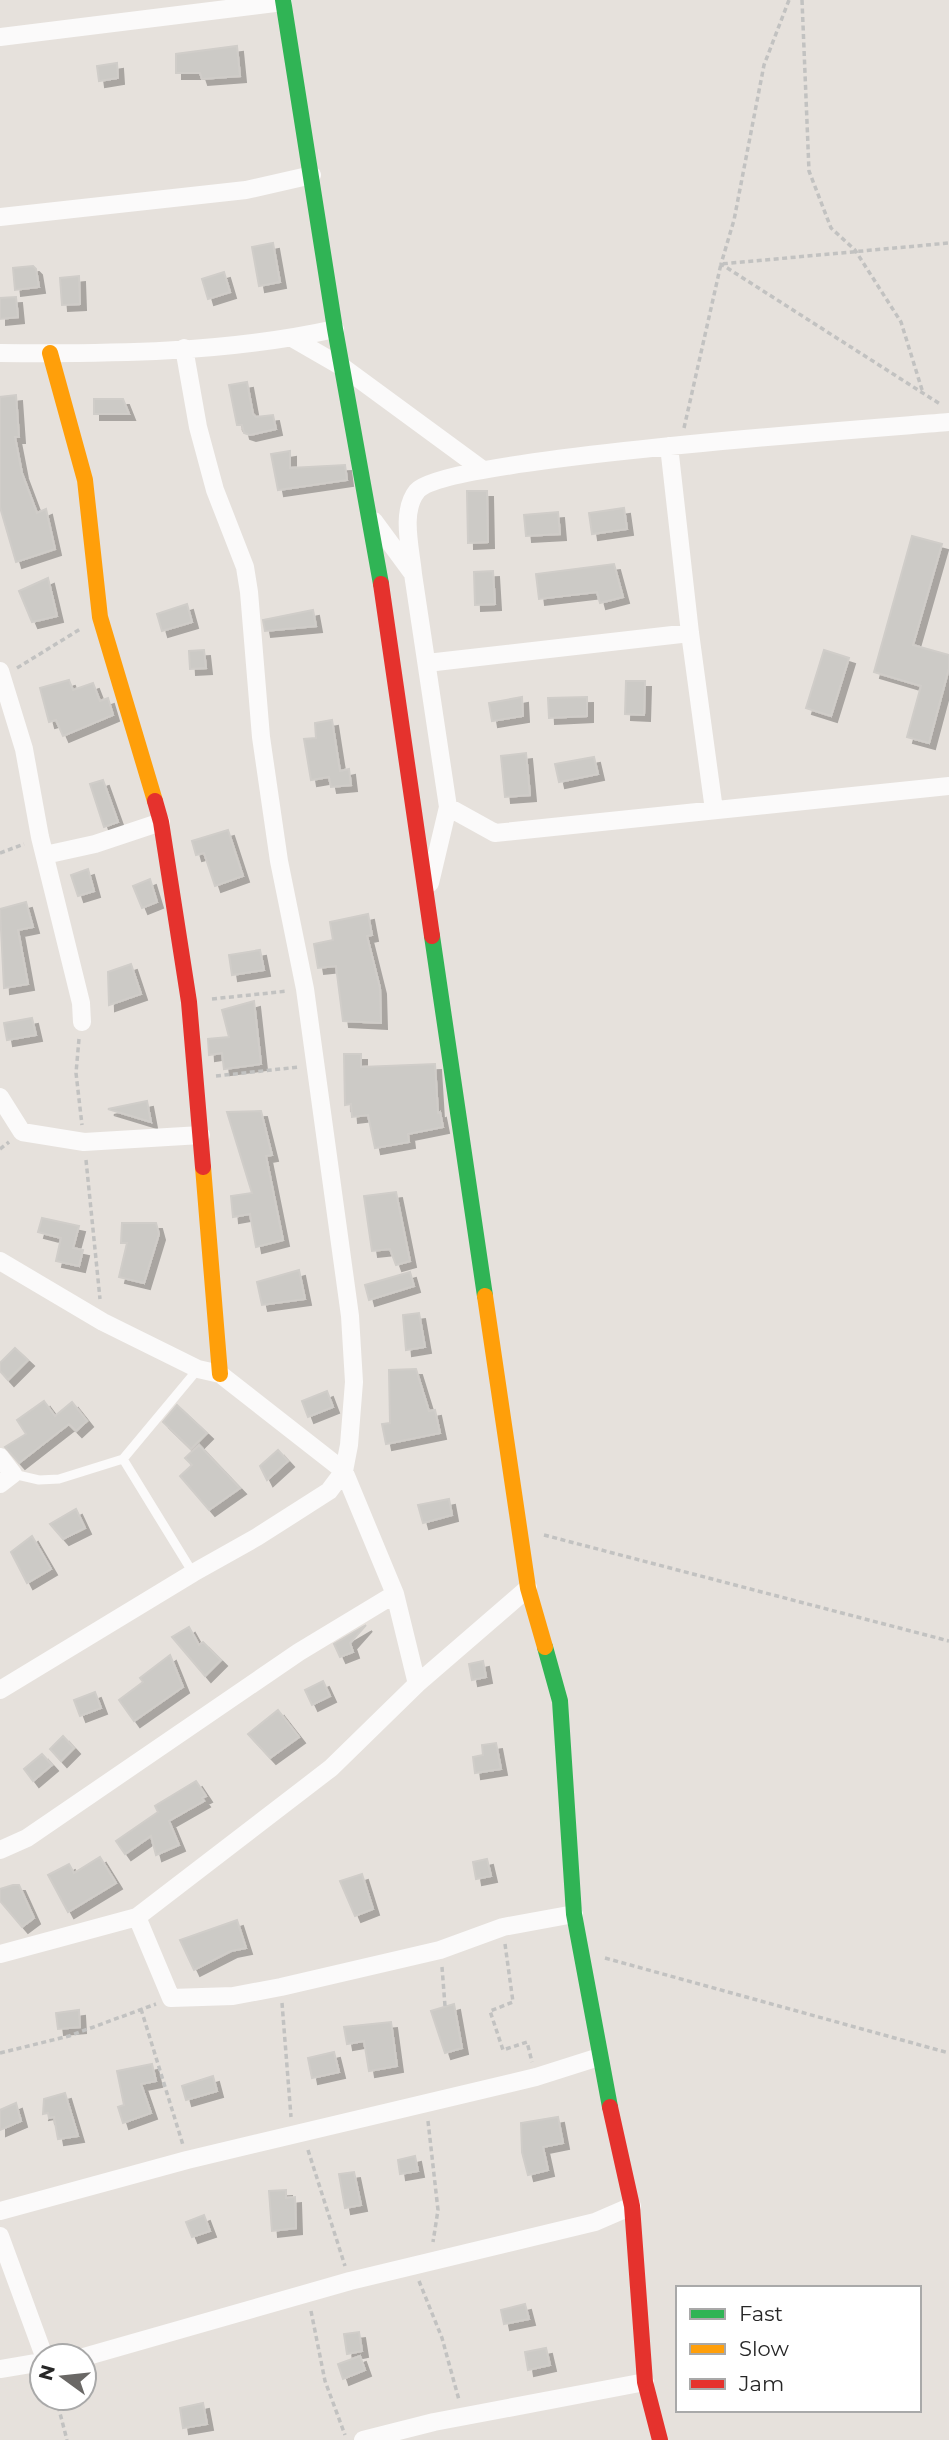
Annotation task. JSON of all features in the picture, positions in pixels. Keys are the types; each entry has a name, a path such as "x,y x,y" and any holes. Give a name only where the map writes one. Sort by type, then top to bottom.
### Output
{"street":[{"path":"0,37 283,1 335,329 371,517 522,1530 528,1588 560,1701 574,1914 599,2057 632,2206 645,2382 660,2440"},
{"path":"0,217 246,190 312,175"},
{"path":"0,353 122,354 292,338 335,329"},
{"path":"292,338 344,368 483,470"},
{"path":"184,348 198,427 215,490 245,567 265,764 279,861 305,989 351,1329 354,1382 345,1471 395,1594 417,1684"},
{"path":"50,353 85,481 100,617 162,822 189,1002 197,1078 220,1374"},
{"path":"427,897 448,807 413,574 408,521 411,503 418,490 432,481 483,470 669,446 949,422"},
{"path":"669,446 690,633 714,810"},
{"path":"371,517 413,574"},
{"path":"427,663 690,633"},
{"path":"1,674 24,749 40,837 81,1003 82,1022"},
{"path":"448,807 495,833 949,786"},
{"path":"45,855 94,844 162,822"},
{"path":"0,1097 22,1132 84,1142 201,1135"},
{"path":"0,1261 103,1322 198,1369 220,1374 345,1471"},
{"path":"0,1457 7,1479"},
{"path":"0,1690 301,1510 329,1491 345,1471"},
{"path":"0,1954 137,1917 331,1768 417,1684 528,1588"},
{"path":"0,1850 27,1839 299,1652 395,1594"},
{"path":"137,1917 171,1998 233,1996 281,1987 440,1950 503,1927 574,1914"},
{"path":"0,2211 187,2160 298,2136 536,2077 599,2057"},
{"path":"98,2353 350,2281 595,2222 632,2206"},
{"path":"0,2236 39,2342"},
{"path":"0,2369 28,2364"},
{"path":"363,2440 464,2417 645,2382"}],"lane":[{"path":"7,1479 59,1479 123,1459 198,1369"},
{"path":"123,1459 193,1573"}],"path":[{"path":"669,446 686,426 721,264 734,220 764,65 789,0"},
{"path":"802,0 809,171 831,228 855,250 901,322 924,396"},
{"path":"721,264 949,243"},
{"path":"721,264 949,410"},
{"path":"1,674 100,617"},
{"path":"0,853 40,837"},
{"path":"189,1002 305,989"},
{"path":"82,1022 76,1073 103,1322"},
{"path":"197,1078 316,1065"},
{"path":"522,1530 949,1641"},
{"path":"503,1927 513,2002 489,2011 503,2050 527,2042 536,2077"},
{"path":"440,1950 445,2006"},
{"path":"582,1952 949,2053"},
{"path":"281,1987 298,2136 350,2281"},
{"path":"0,2053 69,2036 171,1998"},
{"path":"141,2009 187,2160"},
{"path":"426,2105 438,2210 420,2263 464,2417"},
{"path":"307,2295 325,2381 347,2440"},
{"path":"59,2412 66,2440"}],"building":[{"path":"237,46 240,76 202,79 200,73 176,73 176,54"},
{"path":"117,63 118,78 99,81 97,66"},
{"path":"273,243 280,282 259,286 252,247"},
{"path":"33,266 39,287 15,290 13,268"},
{"path":"224,272 230,292 208,299 202,279"},
{"path":"79,276 80,304 62,305 60,278"},
{"path":"16,297 18,317 0,319 0,298"},
{"path":"247,382 253,414 256,417 273,415 276,429 250,435 244,433 242,425 237,425 229,385"},
{"path":"16,395 19,437 15,437 22,473 37,513 46,509 55,549 16,562 0,507 0,397"},
{"path":"94,399 123,399 129,414 94,414"},
{"path":"290,451 290,468 345,465 347,480 278,490 271,454"},
{"path":"467,491 487,491 488,542 468,543"},
{"path":"624,508 627,529 592,534 589,513"},
{"path":"558,512 560,534 526,536 524,515"},
{"path":"912,536 942,544 913,645 949,655 949,668 929,743 907,737 921,686 874,672"},
{"path":"614,564 623,597 600,603 597,592 539,599 536,574"},
{"path":"493,571 495,604 475,605 474,572"},
{"path":"48,578 57,616 32,622 19,591"},
{"path":"187,604 192,622 162,631 157,614"},
{"path":"313,610 316,626 265,631 263,620"},
{"path":"204,650 206,668 190,669 189,651"},
{"path":"824,650 849,658 831,716 806,708"},
{"path":"69,680 73,690 93,683 100,701 108,698 113,715 63,736 56,720 49,722 40,688"},
{"path":"626,681 645,681 644,715 625,714"},
{"path":"522,697 523,716 492,721 489,703"},
{"path":"587,697 587,716 549,718 548,698"},
{"path":"332,720 340,771 349,769 351,785 331,787 329,777 311,780 304,739 316,738 315,723"},
{"path":"526,753 530,795 505,797 501,756"},
{"path":"594,757 598,774 559,782 555,764"},
{"path":"103,780 118,822 104,827 90,784"},
{"path":"228,830 243,876 215,886 204,853 196,855 192,841"},
{"path":"88,869 94,891 78,896 71,875"},
{"path":"150,879 157,902 142,908 133,886"},
{"path":"26,902 33,927 18,930 28,984 4,988 0,909"},
{"path":"368,914 372,935 367,936 380,988 381,1023 343,1021 336,966 318,968 314,944 333,940 330,922"},
{"path":"260,950 264,970 232,975 229,955"},
{"path":"131,964 141,994 109,1005 108,972"},
{"path":"254,1001 261,1064 224,1069 222,1053 209,1055 208,1039 229,1037 222,1010"},
{"path":"32,1018 36,1035 7,1040 4,1023"},
{"path":"344,1054 361,1054 361,1067 435,1064 438,1113 440,1112 443,1127 408,1134 409,1142 375,1148 368,1115 352,1117 351,1104 345,1105"},
{"path":"147,1101 151,1122 108,1109"},
{"path":"261,1111 272,1155 266,1156 283,1240 256,1247 250,1214 233,1217 231,1196 252,1193 227,1112"},
{"path":"396,1192 410,1261 396,1265 390,1249 372,1251 364,1196"},
{"path":"42,1218 79,1226 73,1248 83,1250 79,1266 56,1261 61,1238 38,1232"},
{"path":"122,1223 156,1223 159,1234 144,1283 119,1277 127,1243 121,1243"},
{"path":"299,1270 305,1299 262,1305 257,1282"},
{"path":"410,1272 414,1286 369,1300 365,1285"},
{"path":"419,1313 425,1347 406,1350 403,1315"},
{"path":"15,1348 28,1360 8,1380 0,1371 0,1363"},
{"path":"416,1369 429,1411 435,1410 440,1433 386,1444 382,1424 390,1423 389,1370"},
{"path":"327,1391 333,1407 308,1417 302,1401"},
{"path":"44,1401 55,1416 72,1402 87,1421 76,1431 69,1424 19,1463 5,1447 26,1434 17,1420"},
{"path":"177,1405 207,1433 191,1449 163,1422"},
{"path":"199,1445 240,1488 209,1510 180,1476 192,1465 185,1458"},
{"path":"278,1450 288,1461 267,1480 260,1466"},
{"path":"449,1499 452,1515 423,1523 418,1505"},
{"path":"76,1509 85,1528 63,1539 50,1524"},
{"path":"32,1536 51,1569 27,1583 11,1552"},
{"path":"366,1625 350,1643 353,1652 340,1657 334,1644"},
{"path":"189,1627 199,1645 203,1642 221,1660 205,1676 172,1637"},
{"path":"170,1655 183,1687 134,1721 119,1700 143,1682 140,1678"},
{"path":"483,1661 486,1677 472,1680 469,1664"},
{"path":"323,1681 330,1696 312,1705 305,1690"},
{"path":"95,1692 101,1708 80,1716 74,1700"},
{"path":"278,1710 299,1737 270,1758 248,1734"},
{"path":"63,1736 74,1748 61,1761 50,1749"},
{"path":"496,1743 501,1769 475,1773 473,1757 483,1755 482,1745"},
{"path":"42,1754 52,1765 33,1781 24,1769"},
{"path":"196,1781 206,1796 202,1798 204,1801 169,1821 179,1845 156,1855 151,1836 125,1854 116,1841 158,1812 155,1806"},
{"path":"100,1857 116,1883 68,1912 48,1875 69,1864 74,1873"},
{"path":"487,1859 491,1876 476,1879 473,1862"},
{"path":"362,1874 373,1909 355,1916 340,1881"},
{"path":"19,1885 34,1918 22,1927 0,1901 0,1889"},
{"path":"237,1920 246,1948 231,1951 194,1970 180,1940"},
{"path":"454,2004 462,2048 445,2053 431,2011"},
{"path":"79,2010 80,2027 58,2029 56,2013"},
{"path":"391,2022 397,2066 369,2071 364,2041 347,2044 344,2027"},
{"path":"334,2052 339,2072 312,2078 308,2058"},
{"path":"152,2064 156,2081 141,2084 151,2113 123,2123 118,2107 124,2105 117,2071"},
{"path":"213,2076 217,2091 186,2100 182,2086"},
{"path":"65,2093 78,2136 58,2139 54,2117 49,2118 48,2113 43,2114 44,2099"},
{"path":"16,2103 21,2121 0,2130 0,2110"},
{"path":"558,2117 563,2143 543,2147 548,2170 528,2175 522,2152 521,2123"},
{"path":"415,2156 418,2171 400,2174 398,2160"},
{"path":"354,2172 361,2205 345,2208 339,2174"},
{"path":"286,2190 286,2198 295,2197 296,2228 272,2231 269,2191"},
{"path":"204,2215 210,2231 192,2237 186,2222"},
{"path":"525,2304 529,2319 504,2324 501,2310"},
{"path":"359,2332 362,2351 347,2354 344,2334"},
{"path":"546,2348 550,2365 528,2370 525,2352"},
{"path":"360,2356 365,2370 343,2379 338,2364"},
{"path":"203,2403 207,2424 183,2428 180,2408"}],"traffic: fast":[{"path":"283,0 335,329 381,584"},
{"path":"432,936 485,1296"},
{"path":"545,1647 560,1701 574,1914 610,2107"}],"traffic: slow":[{"path":"50,353 85,480 100,617 155,801"},
{"path":"203,1167 220,1374"},
{"path":"485,1296 528,1588 545,1647"}],"traffic: jam":[{"path":"381,584 432,936"},
{"path":"155,801 161,822 189,1002 203,1167"},
{"path":"610,2107 632,2206 645,2382 660,2440"}]}
